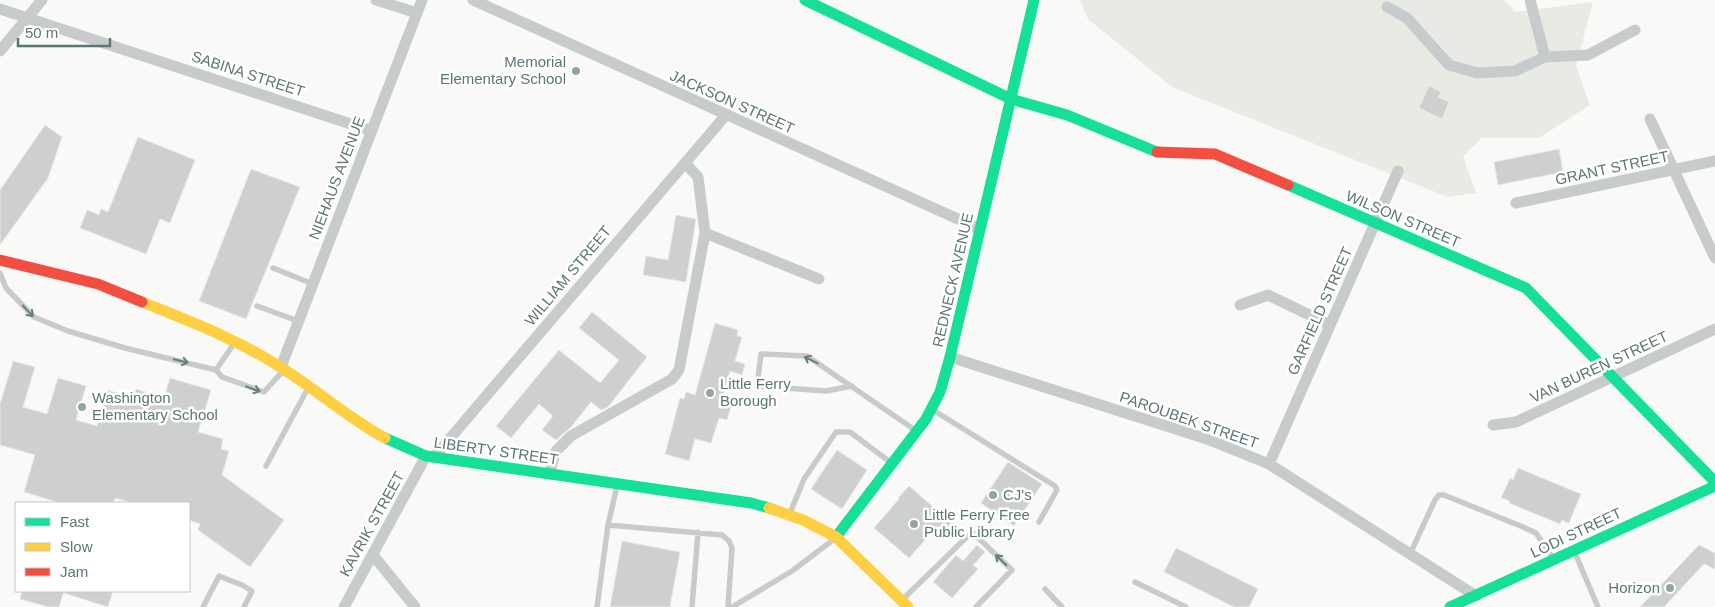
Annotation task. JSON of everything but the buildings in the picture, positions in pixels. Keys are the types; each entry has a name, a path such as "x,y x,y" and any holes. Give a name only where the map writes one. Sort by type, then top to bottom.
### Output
{"street":[{"path":"0,51 42,0"},
{"path":"376,0 417,13"},
{"name":"NIEHAUS AVENUE","path":"282,368 298,321 422,0"},
{"name":"JACKSON STREET","path":"473,0 980,229"},
{"name":"WILSON STREET","path":"805,0 1011,99 1067,115 1159,153 1202,152 1215,154 1526,288 1614,376 1715,484"},
{"name":"REDNECK AVENUE","path":"836,538 917,431 940,392 950,357 1034,0"},
{"path":"1530,0 1545,57"},
{"path":"1387,7 1407,18 1449,66 1478,73 1515,71 1545,57 1588,55 1635,30"},
{"name":"SABINA STREET","path":"0,9 372,131"},
{"name":"WILLIAM STREET","path":"430,457 726,115"},
{"path":"1650,119 1715,258"},
{"name":"GRANT STREET","path":"1516,203 1715,161"},
{"path":"549,474 556,451 572,436 672,379 679,370 705,233 698,178 685,162"},
{"name":"GARFIELD STREET","path":"1269,464 1398,171"},
{"path":"705,233 819,279"},
{"name":"LIBERTY STREET","path":"0,260 98,284 205,327 282,368 383,437 430,457 750,504 790,515 836,538 903,604"},
{"path":"1240,305 1268,295 1330,325"},
{"name":"VAN BUREN STREET","path":"1493,425 1516,422 1715,329"},
{"name":"PAROUBEK STREET","path":"950,357 1207,439 1269,464 1476,596"},
{"name":"KAVRIK STREET","path":"344,607 430,457"},
{"name":"LODI STREET","path":"1450,607 1715,484"},
{"path":"373,555 415,607"}],"lane":[{"path":"273,268 313,284"},
{"path":"0,273 6,288 34,318 68,331 125,348 216,370 222,377 264,392 282,368"},
{"path":"258,306 298,321"},
{"path":"216,370 236,342"},
{"path":"852,386 826,391 757,386 761,354 807,356 852,386 917,431"},
{"path":"266,466 309,386"},
{"path":"931,409 1055,486 1057,490 1039,522"},
{"path":"790,515 804,479 836,432 850,432 892,464"},
{"path":"597,607 608,525 618,484"},
{"path":"1410,554 1435,500 1439,495 1444,495 1523,526 1536,533 1554,560"},
{"path":"608,525 722,535 729,541 732,548 730,607"},
{"path":"692,607 698,532"},
{"path":"903,604 972,532 1012,570 976,607"},
{"path":"730,607 792,571 836,538"},
{"path":"1574,551 1598,607"},
{"path":"203,607 219,576 252,591 244,607"},
{"path":"1135,582 1186,607"},
{"path":"1045,589 1062,607"}],"shaded area":[{"path":"1080,0 1504,0 1515,12 1593,2 1576,66 1590,105 1539,138 1482,138 1463,156 1476,193 1448,197 1172,87 1088,19"}],"traffic: fast":[{"path":"805,0 1011,99 1067,115 1157,152"},
{"path":"836,537 926,419 940,392 950,357 1034,0"},
{"path":"1288,185 1526,288 1715,482"},
{"path":"385,438 426,456 751,503 769,508"},
{"path":"1450,607 1715,486"}],"traffic: slow":[{"path":"142,302 212,331 264,357 358,422 385,438"},
{"path":"769,508 803,520 836,537 908,607"}],"traffic: jam":[{"path":"1157,152 1215,154 1288,185"},
{"path":"0,260 98,284 142,302"}],"place":[{"name":"Memorial Elementary School","path":"576,71"},
{"name":"Little Ferry Borough","path":"710,393"},
{"name":"Washington Elementary School","path":"82,407"},
{"name":"CJ's","path":"993,495"},
{"name":"Little Ferry Free Public Library","path":"914,524"},
{"name":"Horizon","path":"1670,588"}]}
